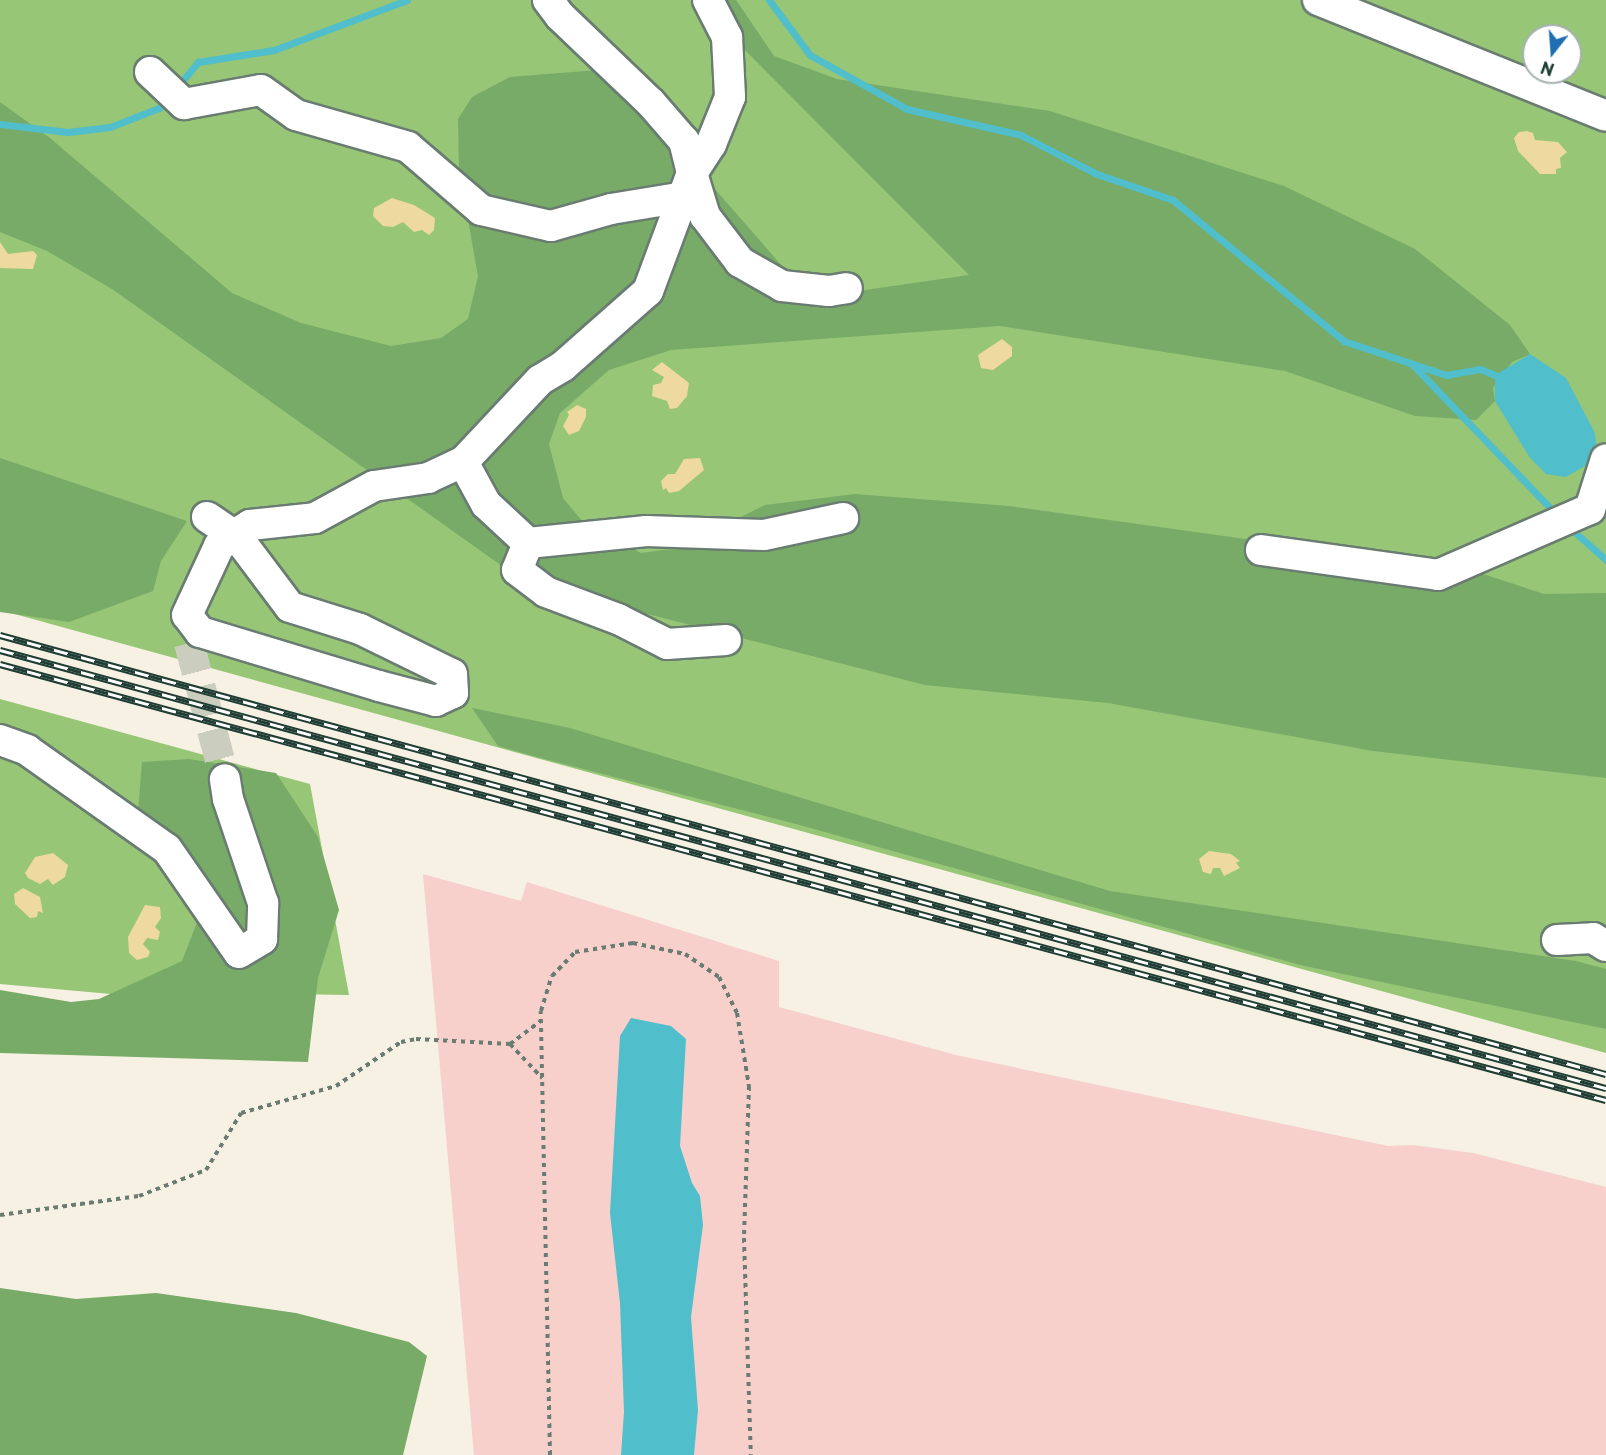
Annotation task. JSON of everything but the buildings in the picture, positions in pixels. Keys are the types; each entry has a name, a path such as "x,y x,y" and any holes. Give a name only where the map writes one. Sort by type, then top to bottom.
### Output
{"lane":[{"path":"548,0 560,16 651,103 684,141 688,185 705,216 740,262 782,286 829,291 847,288"},
{"path":"207,517 234,536 290,607 360,629 452,674 453,693 436,701 188,629 219,546 234,536 250,525 315,518 374,486 428,478 463,462 540,380 563,366 648,291 688,185 711,144 730,97 727,38 708,0"},
{"path":"1318,0 1606,116"},
{"path":"150,72 184,104 261,90 296,115 408,147 481,210 551,226 688,185"},
{"path":"1262,550 1438,575 1590,509 1606,459"},
{"path":"463,462 486,504 528,543 646,531 764,535 843,518"},
{"path":"528,543 517,570 546,592 618,619 667,644 726,640"},
{"path":"0,740 27,750 167,849 239,952 262,939 263,903 228,799 225,778"},
{"path":"1557,940 1593,938 1606,946"}],"path":[{"path":"550,1455 542,1021 552,976 575,952 633,943 685,954 719,977 733,1004 749,1086 744,1238 751,1455"},
{"path":"0,1215 139,1196 206,1170 241,1113 336,1086 401,1042 416,1039 510,1044 542,1021"},
{"path":"510,1044 543,1078"}],"shaded area":[{"path":"423,874 521,901 527,882 779,961 779,1007 956,1055 1388,1146 1413,1145 1473,1153 1606,1187 1606,1455 474,1455"}],"green space":[{"path":"0,0 1606,0 1606,1053 0,610"},
{"path":"695,0 736,0 774,56 837,79 1050,111 1284,186 1415,249 1510,325 1530,354 1512,362 1493,388 1495,401 1476,420 1415,416 1285,371 1000,326 671,350 609,370 560,413 549,444 563,498 583,522 641,553 678,548 765,505 855,494 1009,506 1474,571 1544,594 1606,593 1606,778 1373,751 1108,703 925,685 526,583 112,289 47,251 0,232 0,102 50,138 232,293 301,323 391,346 441,338 468,319 478,276 459,169 458,119 472,97 510,77 610,69 810,298 969,275"},
{"path":"0,458 187,521 161,561 153,591 69,622 0,612"},
{"path":"0,699 310,784 349,995 164,992 155,998 0,984"},
{"path":"472,708 570,728 1110,891 1576,961 1606,969 1606,1029 1300,965 796,824 533,756 498,746"},
{"path":"189,759 276,773 318,837 339,910 318,978 308,1062 0,1053 0,990 71,1002 99,999 182,961 201,912 202,871 150,831 138,813 142,762"},
{"path":"0,1288 76,1299 156,1293 296,1313 409,1342 427,1356 403,1455 0,1455"}],"sand":[{"path":"1519,132 1533,133 1535,140 1558,142 1567,152 1560,158 1561,168 1556,169 1556,174 1540,174 1518,151 1514,138"},
{"path":"392,198 414,205 435,218 434,230 429,235 422,230 414,232 403,222 393,227 383,226 373,216 374,208"},
{"path":"0,242 8,254 33,251 37,255 33,269 0,268"},
{"path":"1002,339 1012,347 1012,356 993,370 981,368 978,355"},
{"path":"662,362 689,383 687,396 677,408 670,409 667,401 652,396 653,385 661,383 664,377 652,370"},
{"path":"577,405 586,409 586,417 579,431 569,435 563,426 569,415 567,412"},
{"path":"700,458 704,470 679,491 669,493 666,488 663,490 661,481 668,474 675,474 684,459"},
{"path":"1209,851 1231,854 1240,861 1236,863 1240,868 1224,876 1220,868 1213,868 1211,874 1203,872 1199,859"},
{"path":"53,853 68,865 65,877 53,885 48,879 40,884 28,878 25,873 35,857"},
{"path":"23,888 40,897 43,913 38,911 37,917 30,918 15,904 14,894"},
{"path":"145,905 160,907 161,918 155,927 160,932 158,940 147,938 143,944 150,952 148,957 137,960 129,953 128,937"}],"water":[{"path":"1530,354 1566,378 1595,433 1596,444 1585,466 1566,477 1546,474 1530,458 1495,401 1495,375"},
{"path":"631,1018 671,1026 686,1039 680,1146 692,1183 700,1196 703,1225 691,1317 698,1410 694,1455 621,1455 624,1412 620,1303 610,1213 620,1036"}],"waterway":[{"path":"177,87 198,62 274,50 407,0"},
{"path":"769,0 810,55 907,109 1021,135 1097,174 1173,200 1344,341 1446,375 1480,369 1495,375"},
{"path":"0,124 68,132 110,127 159,108 167,98"},
{"path":"1413,365 1557,515"},
{"path":"1569,527 1606,560"}],"tunnel":[{"path":"189,643 225,779"}],"railway":[{"path":"0,635 1606,1074"},
{"path":"0,650 1606,1088"},
{"path":"0,664 1606,1100"}]}
